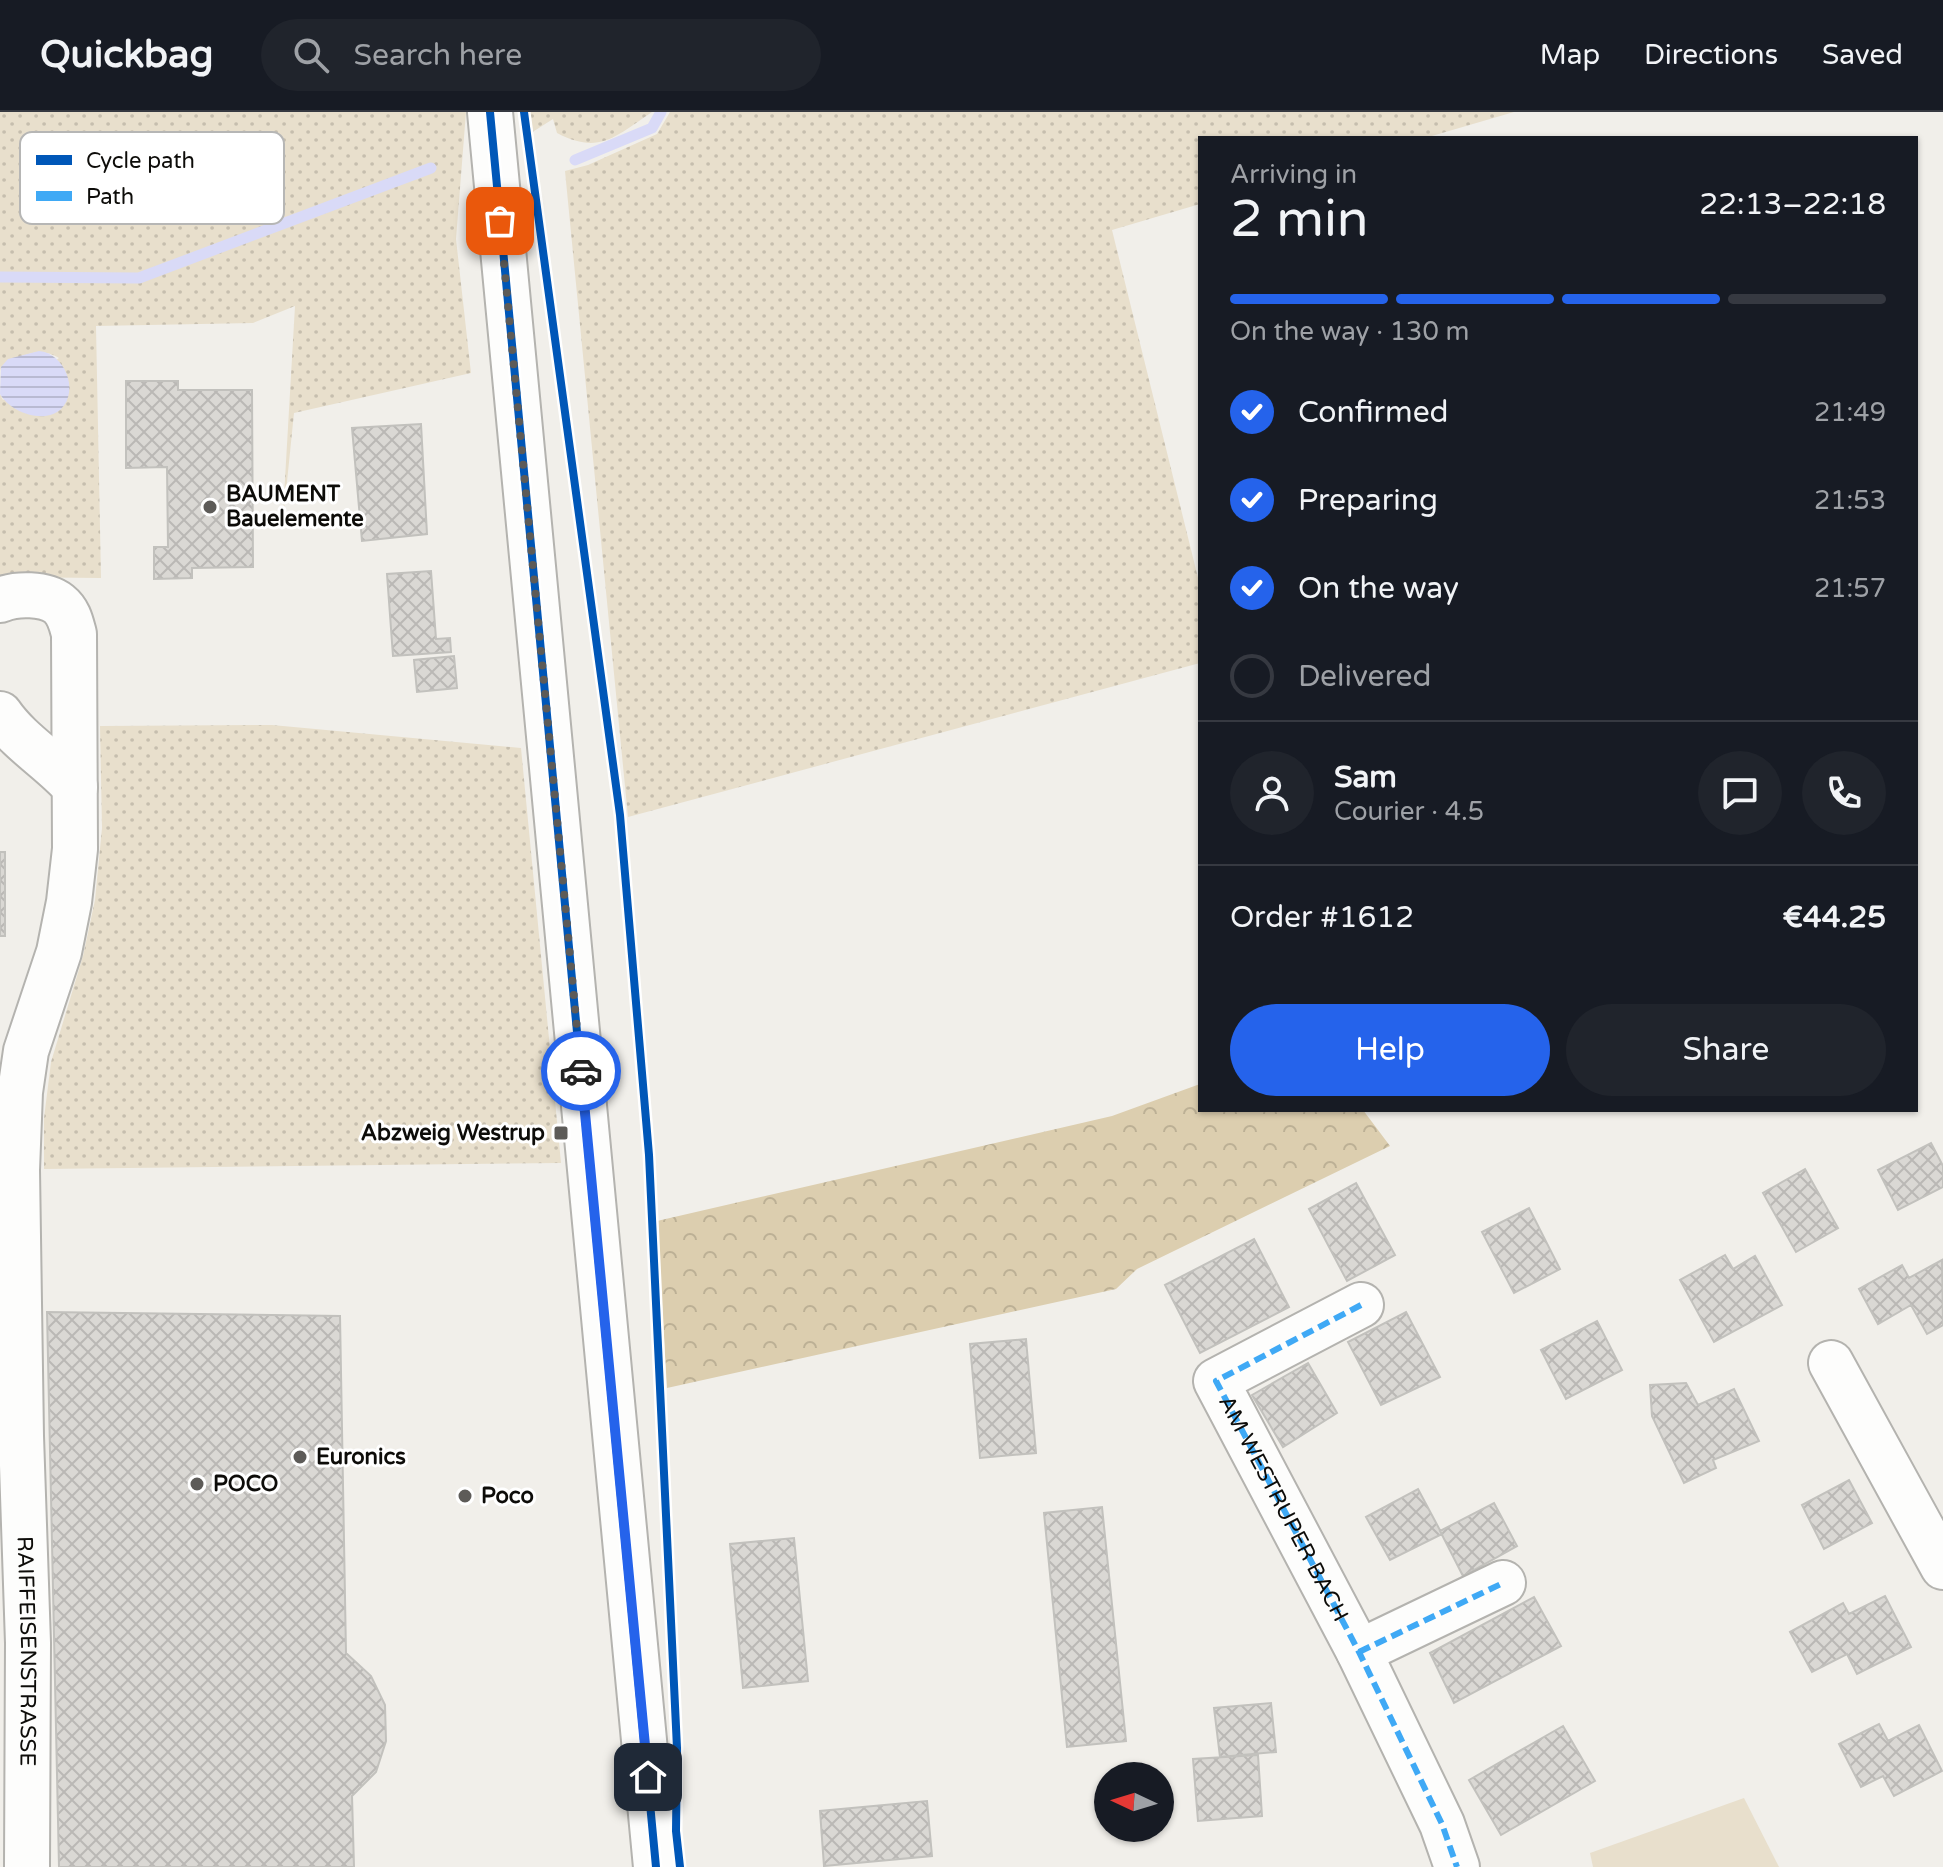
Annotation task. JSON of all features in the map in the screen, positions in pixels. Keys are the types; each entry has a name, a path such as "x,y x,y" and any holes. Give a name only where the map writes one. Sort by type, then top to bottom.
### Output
{"street":[{"path":"490,112 656,1867"},
{"name":"RAIFFEISENSTRASSE","path":"0,600 22,595 39,596 58,603 69,616 74,634 75,849 59,952 26,1051 20,1092 17,1170 10,1436 28,1643 27,1867"},
{"path":"0,714 20,739 58,768 75,787"},
{"name":"AM WESTRUPER BACH","path":"1361,1305 1216,1381 1359,1652 1442,1824 1457,1867"},
{"path":"1831,1363 1943,1567"},
{"path":"1359,1652 1503,1583"}],"shaded area":[{"path":"0,112 466,112 456,239 471,373 294,413 282,531 295,306 253,323 96,326 101,578 0,577 0,394 3,400 59,358 36,352 1,367 0,371"},
{"path":"529,112 652,112 617,135 596,143 584,143 557,133 553,119 531,133"},
{"path":"670,112 1514,112 1432,136 1198,136 1198,205 1112,230 1198,578 1198,664 628,817 565,171 588,165 657,134"},
{"path":"272,725 521,748 561,1163 44,1169 44,1118 51,1062 83,956 95,900 102,828 100,726"},
{"path":"1744,1798 1779,1867 1593,1867 1590,1853"}],"green space":[{"path":"1198,1085 1198,1112 1364,1112 1390,1146 1137,1269 1116,1289 667,1388 657,1221 1112,1116"}],"water":[{"path":"39,351 56,358 69,383 67,401 54,414 46,416 19,411 0,394 1,367 8,359"}],"building":[{"name":"BAUMENT Bauelemente","path":"126,381 178,381 178,390 252,390 253,567 192,568 192,578 154,579 154,547 168,547 167,467 126,468"},
{"path":"421,424 427,534 362,541 352,428"},
{"path":"431,571 436,639 450,638 451,652 393,656 387,574"},
{"path":"454,656 457,688 417,692 414,660"},
{"path":"0,852 5,852 5,936 0,936"},
{"path":"1931,1143 1943,1166 1943,1187 1898,1210 1878,1170"},
{"path":"1805,1169 1838,1228 1796,1252 1763,1193"},
{"path":"1356,1183 1395,1255 1347,1281 1309,1209"},
{"path":"1529,1208 1560,1269 1514,1293 1482,1232"},
{"path":"1254,1239 1289,1307 1200,1353 1165,1285"},
{"path":"1725,1255 1733,1269 1755,1256 1782,1305 1714,1342 1680,1280"},
{"path":"1942,1260 1943,1325 1927,1334 1911,1305 1878,1324 1859,1289 1902,1265 1909,1278"},
{"name":"POCO","path":"47,1312 340,1316 346,1653 371,1676 385,1705 386,1741 376,1772 352,1796 354,1867 59,1867"},
{"path":"1406,1312 1440,1377 1381,1405 1348,1342"},
{"path":"1597,1321 1622,1370 1566,1399 1541,1350"},
{"path":"1026,1339 1036,1453 980,1458 970,1344"},
{"path":"1308,1363 1337,1413 1283,1447 1252,1395"},
{"path":"1686,1383 1698,1405 1734,1389 1759,1441 1713,1460 1716,1468 1684,1483 1652,1416 1650,1385"},
{"path":"1849,1480 1872,1523 1824,1549 1802,1505"},
{"path":"1418,1489 1442,1534 1390,1560 1366,1517"},
{"path":"1494,1503 1517,1546 1463,1576 1440,1531"},
{"path":"1102,1507 1126,1741 1067,1747 1044,1513"},
{"path":"794,1538 808,1681 743,1688 730,1544"},
{"path":"1885,1596 1911,1647 1857,1674 1847,1654 1812,1672 1790,1632 1843,1603 1849,1614"},
{"path":"1534,1597 1561,1646 1454,1703 1430,1653"},
{"path":"1271,1703 1276,1752 1220,1757 1214,1708"},
{"path":"1879,1724 1888,1741 1919,1725 1942,1771 1894,1796 1883,1776 1861,1787 1839,1744"},
{"path":"1563,1726 1595,1781 1501,1835 1469,1780"},
{"path":"1258,1755 1262,1816 1198,1821 1193,1759"},
{"path":"927,1801 932,1856 824,1866 820,1811"}],"waterway":[{"path":"575,160 652,128 661,112"},
{"path":"284,223 431,168"},
{"path":"0,277 139,278 282,224"}],"marked path":[{"path":"1361,1305 1216,1381 1359,1652 1442,1824 1457,1867"},
{"path":"1359,1652 1503,1583"}],"cycle path":[{"path":"490,112 656,1867"},
{"path":"524,112 620,815 649,1155 677,1748 676,1831 680,1867"}],"way so far":[{"path":"500,221 581,1071"}],"place":[{"name":"BAUMENT Bauelemente","path":"210,507"},
{"name":"Abzweig Westrup","path":"561,1133"},
{"name":"Euronics","path":"300,1457"},
{"name":"POCO","path":"197,1484"},
{"name":"Poco","path":"465,1496"}],"route":[{"path":"581,1071 648,1777"}]}
